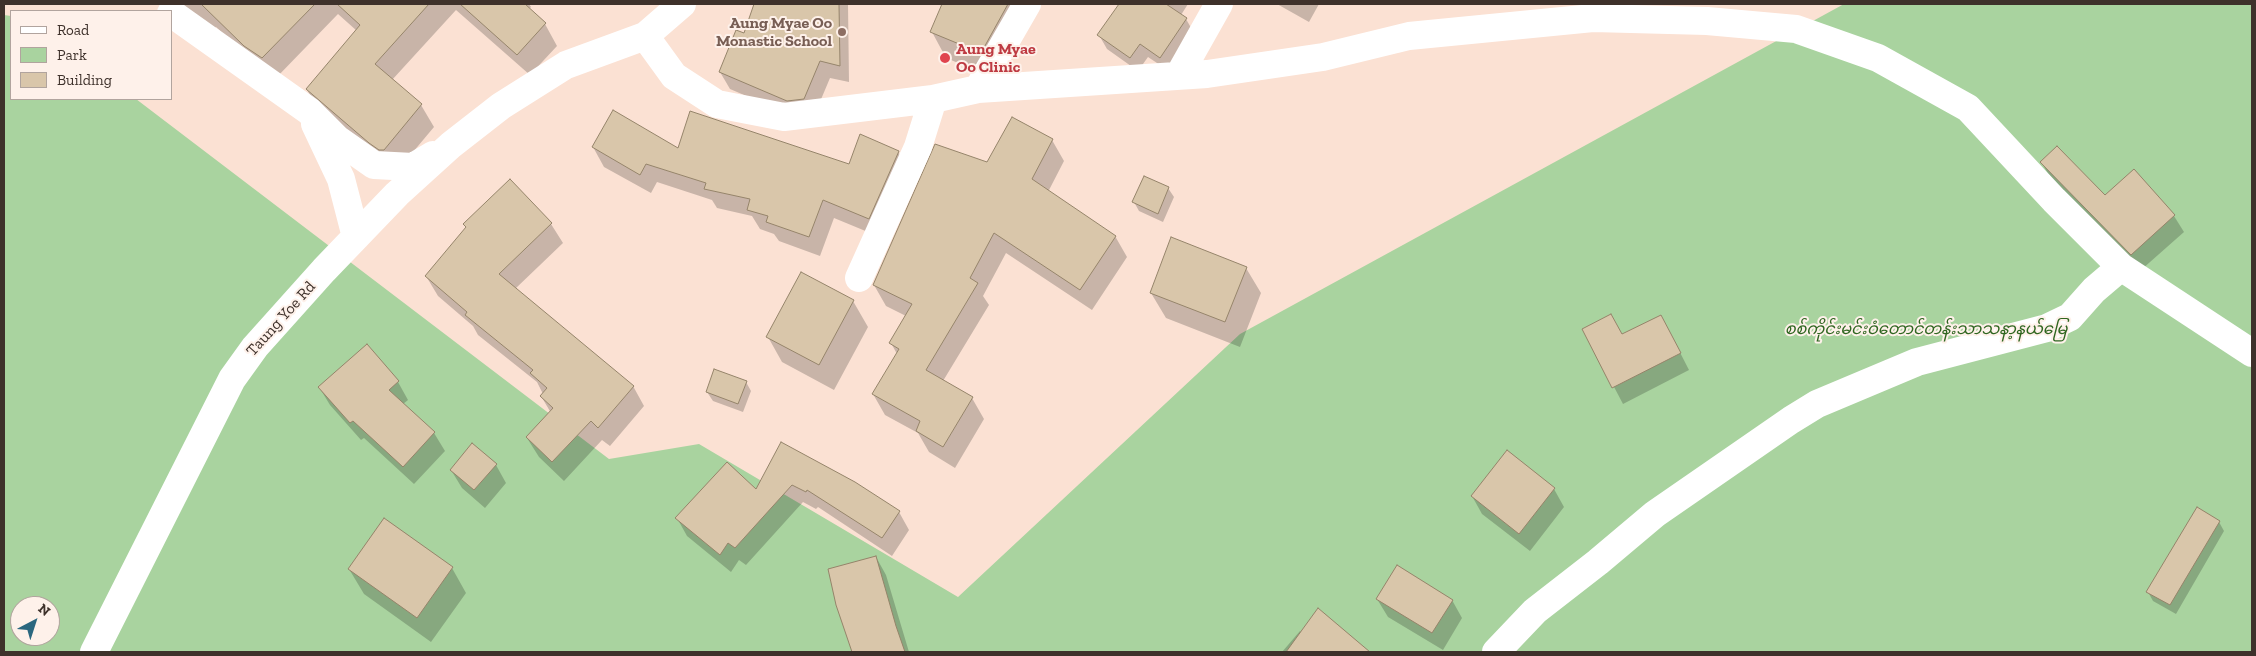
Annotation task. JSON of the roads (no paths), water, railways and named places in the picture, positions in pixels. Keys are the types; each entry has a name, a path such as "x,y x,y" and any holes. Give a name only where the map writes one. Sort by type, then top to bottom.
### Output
{"street":[{"path":"682,4 645,36 674,76 717,104 784,117 933,99 978,89 1207,74 1323,57 1410,36 1593,18 1708,21 1796,29 1878,58 1968,108 2054,200 2121,267 2252,353"},
{"path":"978,89 1027,4"},
{"path":"1179,75 1219,4"},
{"path":"172,13 309,111 337,139 374,165 413,167 451,145"},
{"name":"Taung Yoe Rd","path":"94,652 242,363 397,194 451,145 501,106 566,66 645,36"},
{"path":"859,278 918,147 933,99"},
{"path":"309,111 340,180 356,237"},
{"path":"1496,652 1535,611 1655,514 1791,420 1818,404 1917,362 2047,328 2070,317 2094,290 2121,267"}],"place":[{"name":"Aung Myae Oo Monastic School","path":"842,32"},
{"name":"Aung Myae Oo Clinic","path":"945,58"}],"park label":[{"name":"စစ်ကိုင်းမင်းဝံတောင်တန်းသာသနာ့နယ်မြေ","path":"1926,329"}]}
